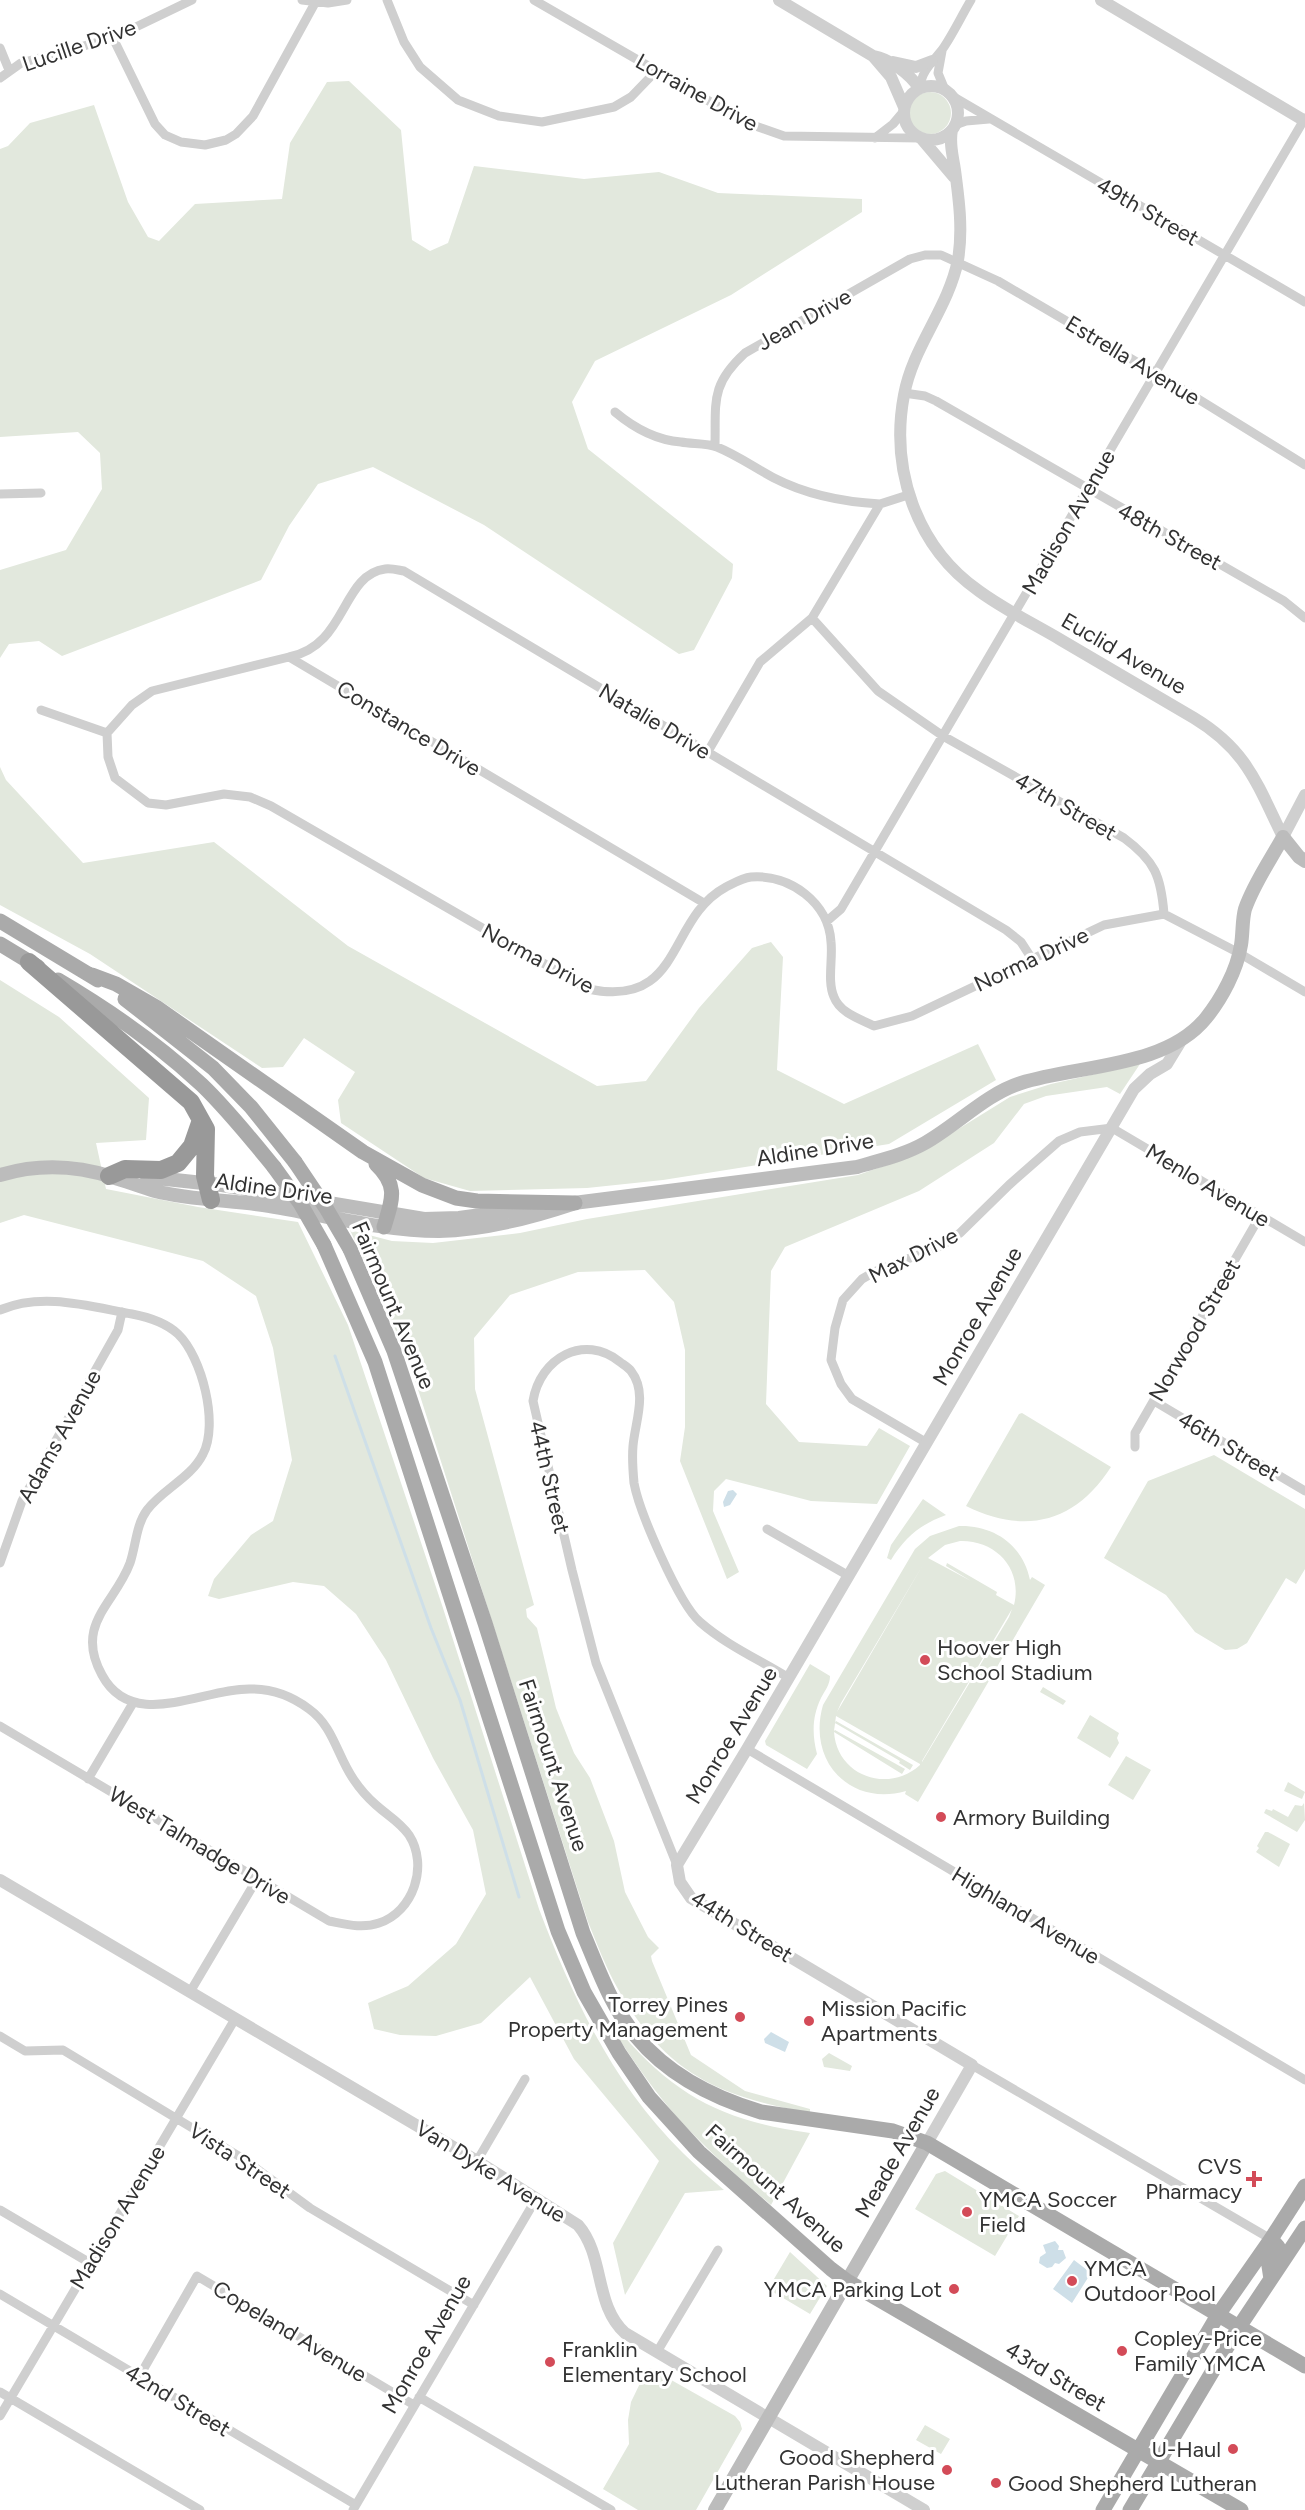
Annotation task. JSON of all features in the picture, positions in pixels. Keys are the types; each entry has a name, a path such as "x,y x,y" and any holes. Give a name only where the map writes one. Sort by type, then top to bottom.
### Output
{"highway":[{"path":"29,962 184,1094 197,1110 206,1129 206,1176 209,1192"},
{"path":"109,1176 125,1169 161,1170 178,1163 192,1146 201,1120"}],"main road":[{"name":"Euclid Avenue","path":"1283,837 1305,861"},
{"name":"Monroe Avenue","path":"1181,1041 1207,1018 1230,979 1239,953 1244,913 1251,891 1283,837"},
{"name":"Fairmount Avenue","path":"0,921 92,975 164,1028 213,1068 251,1107 295,1162 326,1208 350,1250 394,1351 485,1623 583,1933 603,1982 635,2035 670,2068 703,2089 742,2106 761,2112 893,2131 927,2143 1305,2366"},
{"name":"Fairmount Avenue","path":"0,944 90,999 151,1042 202,1085 241,1127 300,1203 324,1245 375,1362 558,1931 584,1992 619,2053 650,2097 674,2125 699,2152 831,2269 848,2281"},
{"path":"92,975 116,984 156,1007 363,1152 422,1185 456,1198 477,1202 575,1203"},
{"name":"Aldine Drive","path":"0,1175 26,1168 61,1167 109,1176 147,1176 209,1192 386,1220 417,1230 459,1230 533,1217 575,1203 857,1167 900,1154 925,1143 992,1098 1020,1083 1105,1065 1181,1041"},
{"path":"363,1152 390,1180 392,1194 386,1220"},
{"name":"Meade Avenue","path":"715,2510 927,2143"},
{"path":"1103,2510 1218,2315 1305,2186"},
{"path":"1130,2510 1239,2327 1305,2228"},
{"path":"1271,2239 1278,2247 1269,2266 1271,2278"},
{"name":"43rd Street","path":"848,2281 1241,2510"}],"street":[{"name":"Lucille Drive","path":"0,78 21,63 112,38 192,0"},
{"path":"302,0 315,3 347,0"},
{"path":"387,0 404,42 420,67 458,100 499,116 542,122 614,107 631,97 657,70"},
{"name":"Lorraine Drive","path":"534,0 747,123 783,136 921,138"},
{"path":"779,0 873,56 916,67 932,61"},
{"path":"920,88 921,80 932,61 943,49 972,0"},
{"path":"1101,0 1305,120"},
{"path":"112,38 155,124 165,135 173,139 205,145 226,140 236,134 254,116 315,3"},
{"path":"0,48 9,70"},
{"path":"615,412 648,434 674,442 715,446 776,479 813,494 854,503 880,504 908,495 900,455 900,423 904,393 915,359 950,290 961,235 960,201 951,146 957,110 938,73 943,49"},
{"path":"873,56 891,77 904,109 909,130 921,138 957,181"},
{"path":"892,62 920,88"},
{"path":"875,138 893,124 904,109 907,99 920,88 933,86 949,93"},
{"name":"49th Street","path":"949,93 1305,302"},
{"path":"921,138 941,138 966,121 991,119"},
{"name":"Madison Avenue","path":"827,921 841,909 1305,120"},
{"name":"Jean Drive","path":"715,446 715,404 719,386 728,368 745,353 910,259 933,254 957,261"},
{"name":"Estrella Avenue","path":"957,261 998,280 1156,373 1305,465"},
{"name":"48th Street","path":"904,393 925,396 936,401 1284,601 1305,618"},
{"path":"0,494 41,494"},
{"name":"Euclid Avenue","path":"908,495 931,542 959,576 979,592 1194,718 1226,740 1254,774 1283,837"},
{"path":"707,753 760,662 812,618 880,504"},
{"name":"Natalie Drive","path":"289,657 319,645 335,626 354,590 365,579 384,569 404,571 1006,930 1022,942 1032,959"},
{"name":"47th Street","path":"812,618 878,692 943,736 1124,838 1144,853 1153,866 1162,894 1164,914"},
{"path":"41,710 107,733 132,705 152,691 289,657"},
{"name":"Constance Drive","path":"289,657 704,903"},
{"name":"Norma Drive","path":"107,733 108,757 116,778 148,803 166,805 224,794 249,797 271,806 588,989 602,992 642,987 664,969 704,903 717,892 738,881 752,877 784,882 810,896 827,921 831,941 834,998 846,1013 874,1026 912,1016 1104,925 1164,914"},
{"name":"Monroe Avenue","path":"1283,837 1305,795"},
{"path":"1164,914 1239,953 1305,992"},
{"name":"Monroe Avenue","path":"677,1865 1134,1089 1150,1074 1167,1064 1181,1041"},
{"name":"Menlo Avenue","path":"1112,1128 1305,1242"},
{"name":"Max Drive","path":"927,1443 852,1399 841,1384 831,1360 835,1328 843,1299 862,1280 874,1272 941,1246 960,1233 1009,1185 1059,1141 1080,1132 1112,1128"},
{"name":"Norwood Street","path":"1135,1447 1135,1433 1260,1216"},
{"path":"0,1310 16,1303 42,1299 147,1317 165,1324 177,1333 195,1359 210,1413 210,1425 203,1455 193,1468 157,1499 142,1518 130,1562 95,1625 94,1656 103,1677 114,1690 133,1702 88,1779"},
{"name":"Adams Avenue","path":"0,1563 22,1501 118,1329 122,1312"},
{"name":"44th Street","path":"789,1678 699,1621 684,1601 643,1514 634,1482 633,1447 640,1413 639,1392 632,1371 609,1353 590,1349 562,1356 545,1370 535,1390 534,1412 596,1663 677,1865 680,1882 691,1898 1271,2239"},
{"name":"46th Street","path":"1154,1401 1305,1491"},
{"path":"767,1529 849,1576"},
{"name":"West Talmadge Drive","path":"0,1726 329,1921 366,1926 380,1923 394,1916 405,1904 414,1887 417,1872 416,1853 410,1836 398,1821 378,1807 357,1784 327,1727 312,1711 289,1697 251,1688 168,1704 133,1702"},
{"name":"Highland Avenue","path":"747,1749 1305,2080"},
{"path":"189,1992 257,1879"},
{"name":"Van Dyke Avenue","path":"0,1880 477,2161 578,2225 587,2236 614,2324 625,2334 924,2510"},
{"name":"Madison Avenue","path":"0,2416 235,2019"},
{"name":"Vista Street","path":"0,2036 25,2051 63,2050 242,2158 310,2208 474,2305"},
{"name":"Meade Avenue","path":"927,2143 972,2065"},
{"path":"477,2161 525,2079"},
{"name":"Monroe Avenue","path":"354,2508 536,2199"},
{"path":"0,2210 90,2263"},
{"path":"657,2352 718,2250"},
{"name":"Copeland Avenue","path":"139,2376 196,2276 611,2510"},
{"name":"42nd Street","path":"0,2294 354,2508"},
{"path":"0,2392 200,2510"}],"shaded area":[{"path":"349,81 401,130 412,240 430,251 448,243 474,166 584,179 659,172 718,193 862,199 862,212 731,295 595,361 572,402 588,449 733,564 732,578 694,650 679,654 484,525 373,467 318,484 289,526 261,580 62,656 39,641 9,644 0,658 0,570 66,550 102,489 100,453 78,432 0,437 0,149 8,146 30,123 94,105 128,202 148,237 159,241 195,204 282,199 290,143 327,82"},
{"path":"930,92 945,98 951,113 945,128 930,134 915,128 909,113 915,98"},
{"path":"0,767 6,780 83,863 214,842 348,946 597,1086 646,1081 699,1008 752,948 771,942 783,957 777,1070 844,1104 978,1044 996,1080 889,1144 663,1180 587,1188 470,1191 424,1178 341,1123 338,1100 355,1072 304,1038 283,1067 262,1068 90,954 0,905"},
{"path":"0,980 59,1017 149,1098 146,1140 96,1143 106,1189 198,1207 298,1222 348,1325 442,1605 539,1909 566,1976 598,2039 636,2099 683,2153 724,2190 685,2193 625,2295 613,2243 659,2161 574,2059 530,1977 481,2023 436,2036 400,2035 374,2029 368,2003 408,1986 456,1944 486,1894 473,1830 433,1758 386,1660 356,1614 324,1586 293,1582 219,1599 208,1596 214,1579 251,1535 273,1521 292,1460 273,1348 256,1296 203,1261 24,1215 0,1223"},
{"path":"1140,1064 1120,1094 1107,1087 1046,1096 1024,1104 994,1143 919,1191 785,1247 771,1271 766,1404 799,1442 867,1446 879,1428 910,1446 877,1504 811,1501 726,1479 714,1491 713,1511 739,1572 727,1579 680,1461 685,1427 685,1350 674,1302 645,1270 578,1272 510,1295 474,1338 475,1389 534,1605 526,1609 527,1617 537,1628 556,1708 574,1753 590,1778 614,1841 625,1892 648,1937 659,1948 651,1956 652,1961 691,2055 745,2091 810,2109 810,2113 777,2106 721,2089 676,2061 655,2042 636,2018 618,1989 602,1956 588,1922 407,1355 350,1230 392,1241 433,1243 520,1233 587,1219 858,1175 918,1154 1010,1097 1051,1084"},
{"path":"1022,1413 1111,1467 1097,1486 1081,1501 1065,1512 1047,1518 1028,1521 1008,1520 966,1506 1019,1414"},
{"path":"1214,1455 1305,1509 1305,1569 1296,1584 1286,1578 1247,1643 1237,1649 1225,1650 1195,1632 1166,1595 1104,1558 1148,1481"},
{"path":"733,1490 737,1494 730,1505 724,1507 723,1502 728,1491"},
{"path":"923,1499 946,1515 921,1527 908,1538 891,1560 887,1558 891,1545"},
{"name":"Hoover High School Stadium","path":"959,1526 984,1529 995,1533 1014,1547 1021,1557 1030,1580 1032,1577 1045,1585 918,1802 905,1794 906,1791 885,1794 867,1792 850,1785 837,1775 827,1761 821,1744 820,1725 823,1705 915,1549 930,1536","holes":["960,1541 973,1542 995,1551 1004,1559 1014,1580 1016,1592 1014,1605 996,1595 997,1592 947,1563 946,1566 971,1581 928,1558 945,1545","924,1563 837,1712 841,1703","1012,1609 1009,1617 922,1761","836,1716 920,1765 907,1774 893,1778 880,1779 866,1776 844,1760 837,1747 834,1732 902,1774 905,1769 834,1731"]},
{"path":"810,1664 830,1676 814,1719 817,1754 807,1769 766,1745 765,1741"},
{"path":"1043,1687 1066,1701 1063,1705 1040,1692"},
{"path":"1090,1715 1119,1733 1117,1738 1119,1743 1110,1758 1077,1738"},
{"path":"836,1721 913,1765 910,1770 899,1763 900,1761 835,1723"},
{"path":"1126,1756 1151,1770 1133,1800 1108,1785"},
{"path":"1288,1782 1305,1792 1302,1799 1284,1791"},
{"path":"1304,1803 1305,1820 1297,1832 1264,1813 1266,1809 1272,1811 1273,1809 1288,1817 1295,1805 1302,1806"},
{"path":"1265,1832 1290,1844 1279,1867 1256,1852"},
{"path":"771,2032 789,2042 785,2052 765,2043 764,2039"},
{"path":"623,2035 663,2075 706,2104 754,2122 810,2133 771,2205 722,2162 677,2117 646,2079 619,2039"},
{"path":"829,2053 852,2066 850,2071 824,2067 822,2059"},
{"name":"YMCA Soccer Field","path":"945,2171 1019,2216 995,2256 915,2209 936,2174"},
{"path":"1055,2241 1059,2246 1058,2250 1063,2250 1066,2258 1059,2264 1055,2263 1052,2267 1047,2268 1039,2263 1040,2257 1046,2253 1043,2245"},
{"path":"790,2252 827,2286 810,2314 768,2289"},
{"name":"YMCA Outdoor Pool","path":"1074,2260 1091,2273 1072,2303 1053,2289"},
{"path":"650,2368 735,2416 740,2422 742,2429 696,2510 638,2510 603,2489 629,2444 628,2420 631,2402 646,2371"},
{"path":"925,2425 950,2439 941,2454 916,2440"}],"waterway":[{"path":"335,1356 431,1628 460,1700 519,1897"}],"place":[{"name":"Hoover High School Stadium","path":"925,1660"},
{"name":"Armory Building","path":"941,1817"},
{"name":"Torrey Pines Property Management","path":"740,2017"},
{"name":"Mission Pacific Apartments","path":"809,2021"},
{"name":"CVS Pharmacy","path":"1254,2179"},
{"name":"YMCA Soccer Field","path":"967,2212"},
{"name":"YMCA Outdoor Pool","path":"1072,2281"},
{"name":"YMCA Parking Lot","path":"954,2289"},
{"name":"Copley-Price Family YMCA","path":"1122,2351"},
{"name":"Franklin Elementary School","path":"550,2362"},
{"name":"U-Haul","path":"1233,2449"},
{"name":"Good Shepherd Lutheran Parish House","path":"947,2470"},
{"name":"Good Shepherd Lutheran","path":"996,2483"}]}
